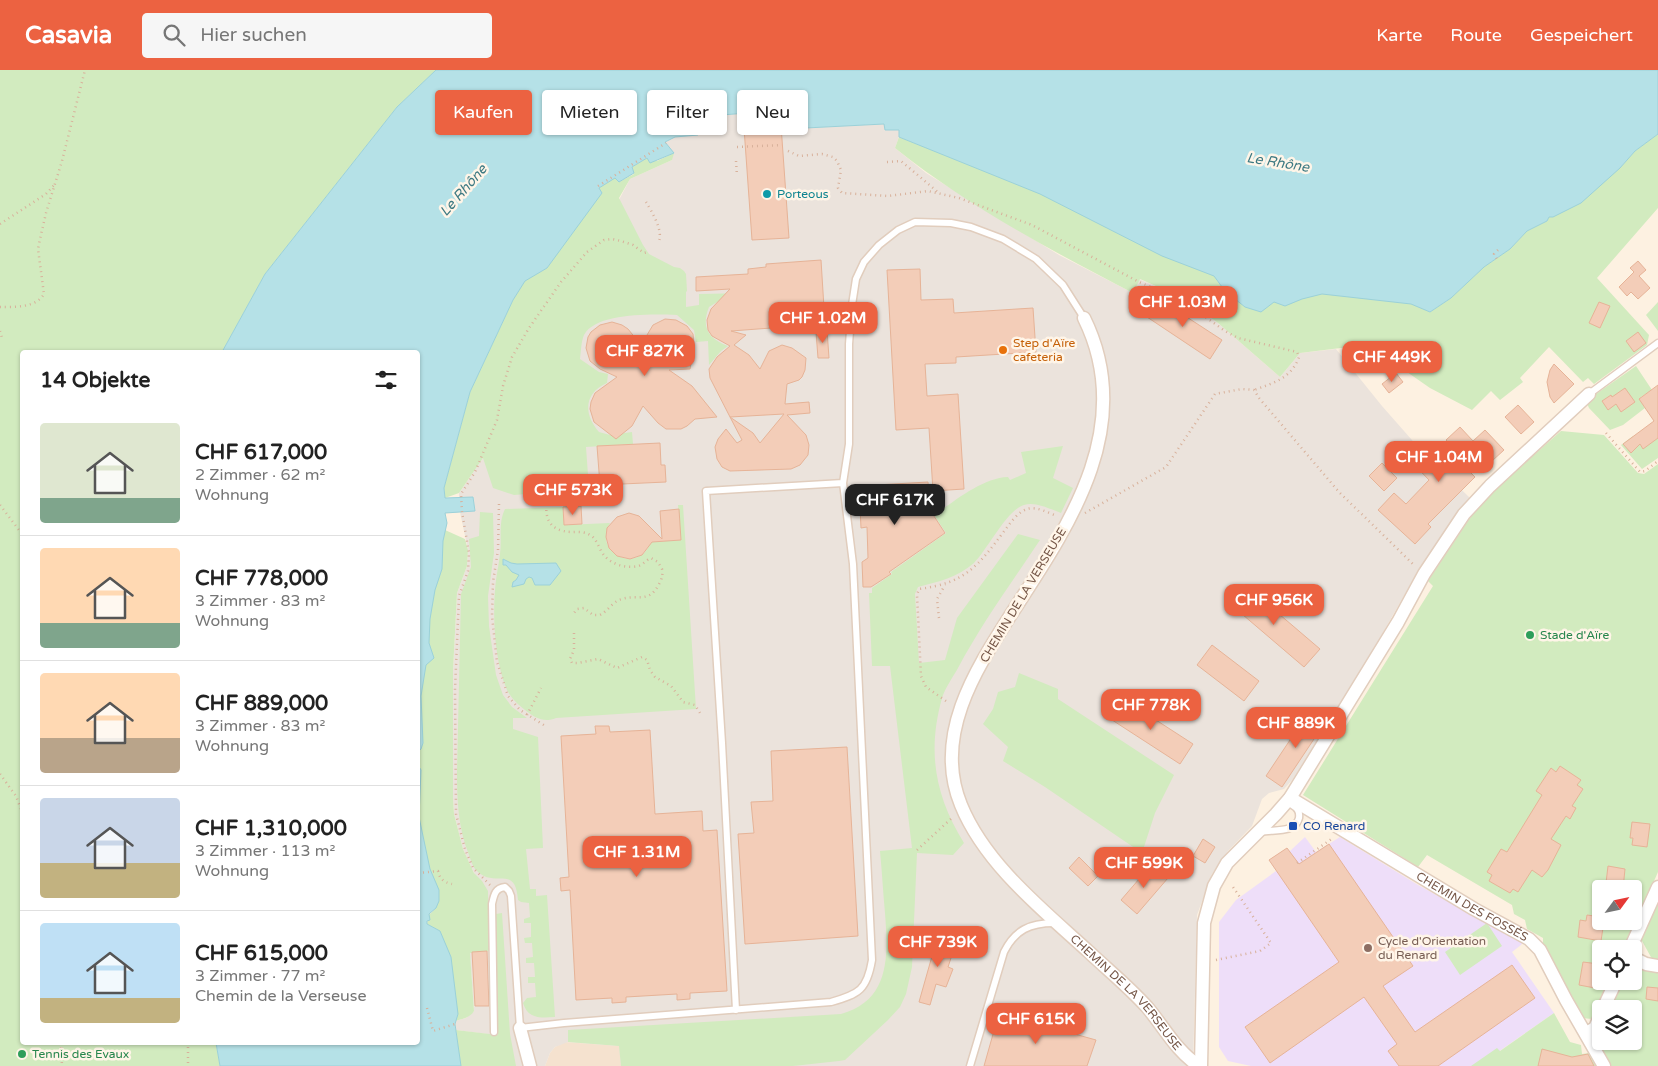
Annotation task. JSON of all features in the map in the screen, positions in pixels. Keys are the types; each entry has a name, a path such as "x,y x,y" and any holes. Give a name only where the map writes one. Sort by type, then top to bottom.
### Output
{"street":[{"name":"CHEMIN DE LA VERSEUSE","path":"1084,318 1091,332 1100,360 1103,402 1101,427 1092,469 1074,509 1050,554 983,658 960,709 955,726 952,749 955,786 969,821 995,861 1058,924 1145,1005 1178,1048 1200,1066"},
{"path":"1200,1066 1204,922 1214,886 1227,863 1288,800 1398,622 1424,574 1449,535 1476,499 1589,394"},
{"name":"CHEMIN DES FOSSÉS","path":"1288,800 1529,939 1540,950 1604,1066"},
{"path":"1634,940 1658,887"},
{"path":"1642,962 1658,966"},
{"path":"520,1028 530,1066"},
{"path":"1586,1033 1592,1030"}],"lane":[{"name":"CHEMIN DE LA VERSEUSE","path":"520,1028 832,1002 851,996 864,986 869,976 872,960 853,564 844,483 849,444 849,344 856,279 864,262 879,245 898,230 915,222 950,223 971,227 1003,239 1036,258 1067,291 1084,318"},
{"path":"1589,394 1658,343"},
{"path":"736,1010 706,491 844,483"},
{"path":"1256,834 1285,830 1297,822 1298,809 1288,800"},
{"path":"494,1032 492,904 497,890 505,887 511,896 520,1028"},
{"path":"970,1066 1004,952 1010,941 1027,927 1038,924 1058,924"}],"path":[{"path":"0,307 35,304 40,301 44,294 38,249 85,70"},
{"path":"598,186 666,143"},
{"path":"737,147 782,145"},
{"path":"788,151 800,156 827,154 835,159 841,170 838,188 842,193 879,196 918,192 940,194 959,198 1032,225 1132,278 1182,300 1225,331 1238,338 1297,352 1298,361 1289,373 1276,383 1254,390 1242,389 1215,394 1164,468 1089,512 1084,513 1074,509"},
{"path":"736,161 737,176"},
{"path":"887,162 901,161 940,194"},
{"path":"0,224 46,194 56,183"},
{"path":"646,202 661,236 660,241"},
{"path":"497,890 478,875 473,868 465,849 456,814 455,690 459,596 468,571 469,553 461,498 463,490 472,477 483,454 497,420 502,386 512,357 525,334 561,282 587,252 604,240 621,241 632,245 644,253 648,252"},
{"path":"1498,250 1494,254 1498,260"},
{"path":"0,331 2,338 0,339"},
{"path":"1254,390 1339,492 1424,574"},
{"path":"1606,433 1640,472 1645,471 1658,462"},
{"path":"547,500 546,516 559,529 591,535 607,558 618,564 636,566 651,558 658,562 663,574 658,586 649,596 621,599 600,615 593,615 584,608 577,609 574,613"},
{"path":"499,504 498,550 493,582 492,616 500,676 508,696 526,715 547,728"},
{"path":"0,505 20,531"},
{"path":"946,701 926,687 921,676 917,595 919,588 946,584 963,576 977,566 1012,521 1022,512 1033,508 1061,518"},
{"path":"939,618 937,599 946,584"},
{"path":"574,633 574,650 570,659 572,662 578,663 598,659 617,668 642,657 648,662 650,670 655,677 670,686 684,702 695,705 700,713"},
{"path":"526,715 541,688"},
{"path":"0,774 16,796 20,807"},
{"path":"916,850 953,817"},
{"path":"1297,863 1331,839"},
{"path":"420,873 438,871 442,880 452,884"},
{"path":"1216,960 1260,951 1271,943 1233,887"},
{"path":"427,1008 433,1031 456,1024"},
{"path":"61,1045 62,1066"},
{"path":"188,1045 188,1066"}],"shaded area":[{"path":"737,114 737,135 808,135 808,128 885,124 899,130 899,137 895,148 926,173 1059,255 1133,293 1139,279 1185,299 1218,323 1280,377 1300,353 1336,349 1419,448 1470,498 1419,569 1359,675 1293,779 1284,789 1269,793 1262,799 1252,826 1228,851 1212,874 1197,915 1193,1066 621,1066 619,1046 568,1042 555,1047 550,1053 545,1066 500,1066 487,1034 456,1030 455,1021 466,1018 474,1011 469,944 475,875 463,849 454,814 453,798 453,671 457,593 467,566 468,550 460,512 445,513 445,498 459,498 459,493 483,458 630,179 672,160 665,142 674,137 683,135 727,135 727,115"},
{"name":"Cycle d'Orientation du Renard","path":"1305,837 1316,852 1340,837 1418,885 1523,942 1512,952 1554,1013 1478,1066 1251,1066 1228,1061 1219,1047 1219,922 1236,900 1276,871 1269,860 1287,848 1290,851"},
{"path":"565,1042 620,1046 621,1066 545,1066 550,1053 555,1047"}],"green space":[{"path":"0,70 436,70 397,107 265,274 223,350 20,350 20,1045 216,1045 220,1066 0,1066"},
{"path":"1658,134 1658,208 1597,278 1649,335 1647,345 1594,384 1588,378 1583,382 1549,347 1520,378 1523,382 1500,400 1491,391 1472,410 1430,388 1407,372 1371,354 1349,347 1300,353 1280,377 1218,323 1185,299 1140,279 1133,293 1041,244 980,208 922,169 895,148 899,137 1376,285 1430,312 1451,298 1484,267 1510,249 1527,231 1547,221 1549,217 1620,168 1635,151"},
{"path":"674,153 672,160 630,179 619,198 649,254 674,267 680,268 686,274 686,307 699,305 699,294 750,293 722,299 709,307 706,321 708,331 715,340 728,346 709,365 708,341 696,342 694,330 677,315 626,316 613,318 590,327 582,341 580,359 599,372 608,374 607,383 599,387 590,398 588,411 590,418 599,432 610,435 632,432 633,444 586,447 589,489 514,495 493,488 483,458 459,493 445,498 444,488 470,392 513,300 524,281 547,268 599,188 615,177 619,182 634,174 632,167 647,158 657,161"},
{"path":"1658,302 1658,331 1646,315"},
{"path":"1636,366 1652,390 1641,397 1645,403 1643,405 1645,408 1623,425 1610,430 1589,408 1586,401"},
{"name":"Stade d'Aïre","path":"1561,431 1604,435 1638,473 1644,474 1658,464 1658,872 1642,908 1642,880 1592,880 1592,930 1632,930 1628,940 1592,940 1592,990 1605,990 1600,1000 1592,1000 1592,1019 1582,1018 1543,944 1543,938 1527,929 1525,920 1514,914 1512,905 1427,855 1418,867 1303,795 1433,586 1428,581 1472,515 1491,493"},
{"path":"1633,436 1643,448 1658,438 1658,458 1642,469 1621,445"},
{"path":"1063,446 1053,478 1073,488 1061,513 1033,504 1024,505 1004,522 979,557 968,568 940,581 918,587 915,594 919,663 945,660 957,618 1018,534 1040,540 977,635 942,698 935,737 936,773 946,808 964,843 953,855 917,853 912,967 906,994 900,1007 845,1060 793,1066 621,1066 619,1046 568,1042 568,1030 841,1014 857,1007 869,998 878,987 886,960 886,929 880,851 912,848 890,666 872,666 869,593 872,593 872,588 892,574 891,572 946,533 934,515 988,481 1008,477 1010,480 1026,473 1021,452"},
{"path":"678,505 683,505 696,709 548,720 540,719 529,713 515,701 507,690 499,665 495,636 496,580 500,554 501,525 505,509 563,507 564,525 610,523 606,534 607,544 619,556 628,559 637,557 645,552 651,542 681,540"},
{"path":"480,512 493,513 494,553 488,596 489,626 496,675 503,695 512,707 527,718 513,718 513,729 538,737 543,848 526,849 530,889 536,889 536,896 547,895 555,1017 531,1015 523,1003 527,998 536,997 535,983 528,983 528,977 535,977 534,963 526,963 526,958 533,957 532,943 525,943 524,938 531,937 531,923 524,923 524,919 530,917 529,903 518,900 513,882 508,879 489,878 475,869 465,845 460,824 457,772 461,594 471,567 469,539 479,536"},
{"path":"447,523 445,530 465,539 468,550 467,566 457,593 453,671 453,798 454,814 463,849 474,873 488,891 489,951 470,953 474,1011 468,1017 455,1021 440,931 427,924 429,915 436,908 420,864 420,545"},
{"path":"1019,673 1058,689 1058,699 1174,775 1155,813 1142,853 1003,761 1008,747 983,724 993,709 998,692 1015,687"},
{"path":"1658,901 1658,960 1652,959 1641,939"},
{"path":"502,913 510,1034 516,1066 444,1066 457,1038 456,1030 498,1035 496,914"},
{"path":"1487,923 1502,946 1460,975 1445,952"},
{"path":"1642,970 1658,972 1658,1066 1611,1066 1603,1050 1642,1050 1642,1000 1615,1000 1619,990 1642,990"},
{"path":"1554,1013 1570,1042 1581,1045 1582,1054 1590,1053 1597,1066 1471,1066 1497,1048 1500,1051"}],"water":[{"name":"Le Rhône","path":"436,70 1658,70 1658,134 1635,151 1620,168 1581,203 1553,217 1549,217 1547,221 1527,231 1510,249 1484,267 1451,298 1430,312 1411,304 1322,294 1285,306 1274,302 1261,312 1245,307 1225,291 1214,276 1162,256 1040,194 899,137 899,130 885,130 884,124 808,128 808,90 737,90 737,114 727,115 727,90 647,90 647,135 698,135 675,137 665,142 674,153 650,163 647,158 632,167 634,173 619,182 615,178 599,188 602,193 547,268 525,281 513,300 470,392 444,488 445,498 473,497 475,511 445,513 447,523 443,541 442,569 435,590 430,619 429,643 434,658 426,665 421,696 423,743 420,750 420,350 223,350 265,274 397,107"},
{"path":"503,559 517,564 556,563 561,571 550,585 535,585 532,578 529,577 524,584 512,587 513,582 519,575 512,572 506,565 503,565"},
{"path":"420,822 430,869 439,890 439,901 436,908 429,914 430,920 427,921 427,924 440,931 451,957 458,1014 455,1024 461,1066 220,1066 216,1045 420,1045"}],"building":[{"name":"Porteous","path":"744,135 782,135 789,238 752,240"},
{"path":"821,260 825,324 731,331 746,335 734,345 749,355 760,369 769,351 782,345 792,348 806,358 802,377 787,384 785,404 809,402 810,413 787,415 806,435 809,445 808,455 800,465 791,469 730,471 722,467 717,459 715,447 718,439 726,429 737,443 742,440 730,417 710,378 709,369 717,357 730,346 712,336 708,330 707,320 711,309 730,289 696,291 696,277 748,274 748,269 766,267 766,264","holes":["784,414 760,443 753,433 730,417"]},
{"path":"1638,261 1646,270 1639,276 1650,288 1638,299 1631,292 1627,296 1619,287 1634,272 1630,268"},
{"path":"920,269 921,300 953,299 954,313 1033,308 1036,352 956,357 956,363 925,364 927,396 958,394 964,489 933,491 929,428 896,430 887,270"},
{"path":"1156,297 1222,340 1210,359 1144,315"},
{"path":"1599,302 1610,306 1600,328 1589,323"},
{"path":"665,319 676,320 687,326 693,334 694,345 690,369 669,370 692,386 717,417 695,419 681,429 666,429 643,406 632,426 616,439 594,422 590,409 595,393 617,377 600,369 590,361 586,348 588,337 600,325 612,322 628,329 641,345 653,325"},
{"path":"827,330 829,358 818,358 816,332"},
{"path":"1638,332 1646,343 1634,352 1626,341"},
{"path":"1554,364 1574,384 1554,403 1550,397 1547,382 1550,370"},
{"path":"1396,373 1403,382 1389,393 1382,384"},
{"path":"1658,385 1658,438 1643,449 1640,444 1631,453 1623,444 1654,421 1639,399"},
{"path":"1625,388 1635,402 1621,412 1616,404 1608,410 1602,401"},
{"path":"1518,405 1534,422 1521,434 1505,417"},
{"path":"1460,427 1473,441 1485,430 1504,450 1492,461 1487,456 1470,472 1475,477 1428,524 1431,527 1415,544 1378,510 1394,493 1406,504 1429,480 1403,453 1411,446 1441,472 1458,453 1446,440"},
{"path":"660,443 661,465 665,465 666,482 600,485 597,446"},
{"path":"1382,463 1397,478 1384,491 1369,476"},
{"path":"928,482 930,510 945,533 889,572 891,574 871,587 863,587 862,562 868,558 867,527 861,528 859,486"},
{"path":"581,506 582,524 564,525 563,507"},
{"path":"679,509 681,540 652,542 642,555 630,559 617,556 609,548 606,537 607,528 617,517 629,513 639,516 662,539 660,511"},
{"path":"1245,585 1320,649 1304,667 1229,603"},
{"path":"1212,645 1259,681 1244,701 1197,665"},
{"path":"1122,698 1193,744 1180,764 1109,718"},
{"path":"1310,710 1326,721 1282,787 1266,776"},
{"path":"595,726 609,726 610,732 650,730 655,814 702,811 703,831 717,830 727,991 690,993 690,999 677,1000 677,994 626,997 626,1002 612,1003 612,998 576,1000 570,890 561,891 560,878 569,877 561,736 596,734"},
{"path":"847,747 858,936 745,944 738,834 754,833 751,802 773,801 771,751"},
{"path":"1560,766 1581,780 1577,785 1583,789 1572,806 1576,808 1570,819 1566,816 1551,839 1561,845 1548,870 1542,877 1532,870 1518,892 1513,889 1510,893 1489,881 1492,875 1487,872 1501,849 1507,852 1542,795 1536,791 1551,768 1556,772"},
{"path":"1632,822 1650,824 1647,847 1632,845 1633,838 1630,838"},
{"path":"1203,839 1215,847 1205,863 1193,856"},
{"path":"1329,844 1413,966 1383,986 1415,1032 1512,965 1535,998 1438,1066 1399,1066 1388,1051 1397,1044 1364,997 1270,1063 1245,1027 1339,962 1269,860 1287,848 1299,864"},
{"path":"1079,857 1098,876 1088,886 1069,868"},
{"path":"1152,864 1168,878 1137,914 1121,900"},
{"path":"1608,866 1625,869 1624,880 1606,880"},
{"path":"1587,915 1592,916 1592,930 1603,930 1601,940 1578,937 1580,920 1586,921"},
{"path":"938,935 957,940 948,967 953,969 946,987 936,984 930,1005 919,1002"},
{"path":"487,951 489,1006 475,1006 472,952"},
{"path":"1583,962 1592,963 1592,987 1579,985"},
{"path":"1647,987 1658,988 1658,1001 1646,999"},
{"path":"999,1013 1096,1040 1087,1066 984,1066"},
{"path":"1542,1049 1572,1057 1588,1054 1594,1066 1538,1066"}],"place":[{"name":"Porteous","path":"767,194"},
{"name":"Step d'Aïre cafeteria","path":"1003,350"},
{"name":"Stade d'Aïre","path":"1530,635"},
{"name":"CO Renard","path":"1293,826"},
{"name":"Cycle d'Orientation du Renard","path":"1368,948"},
{"name":"Tennis des Evaux","path":"22,1054"}]}
